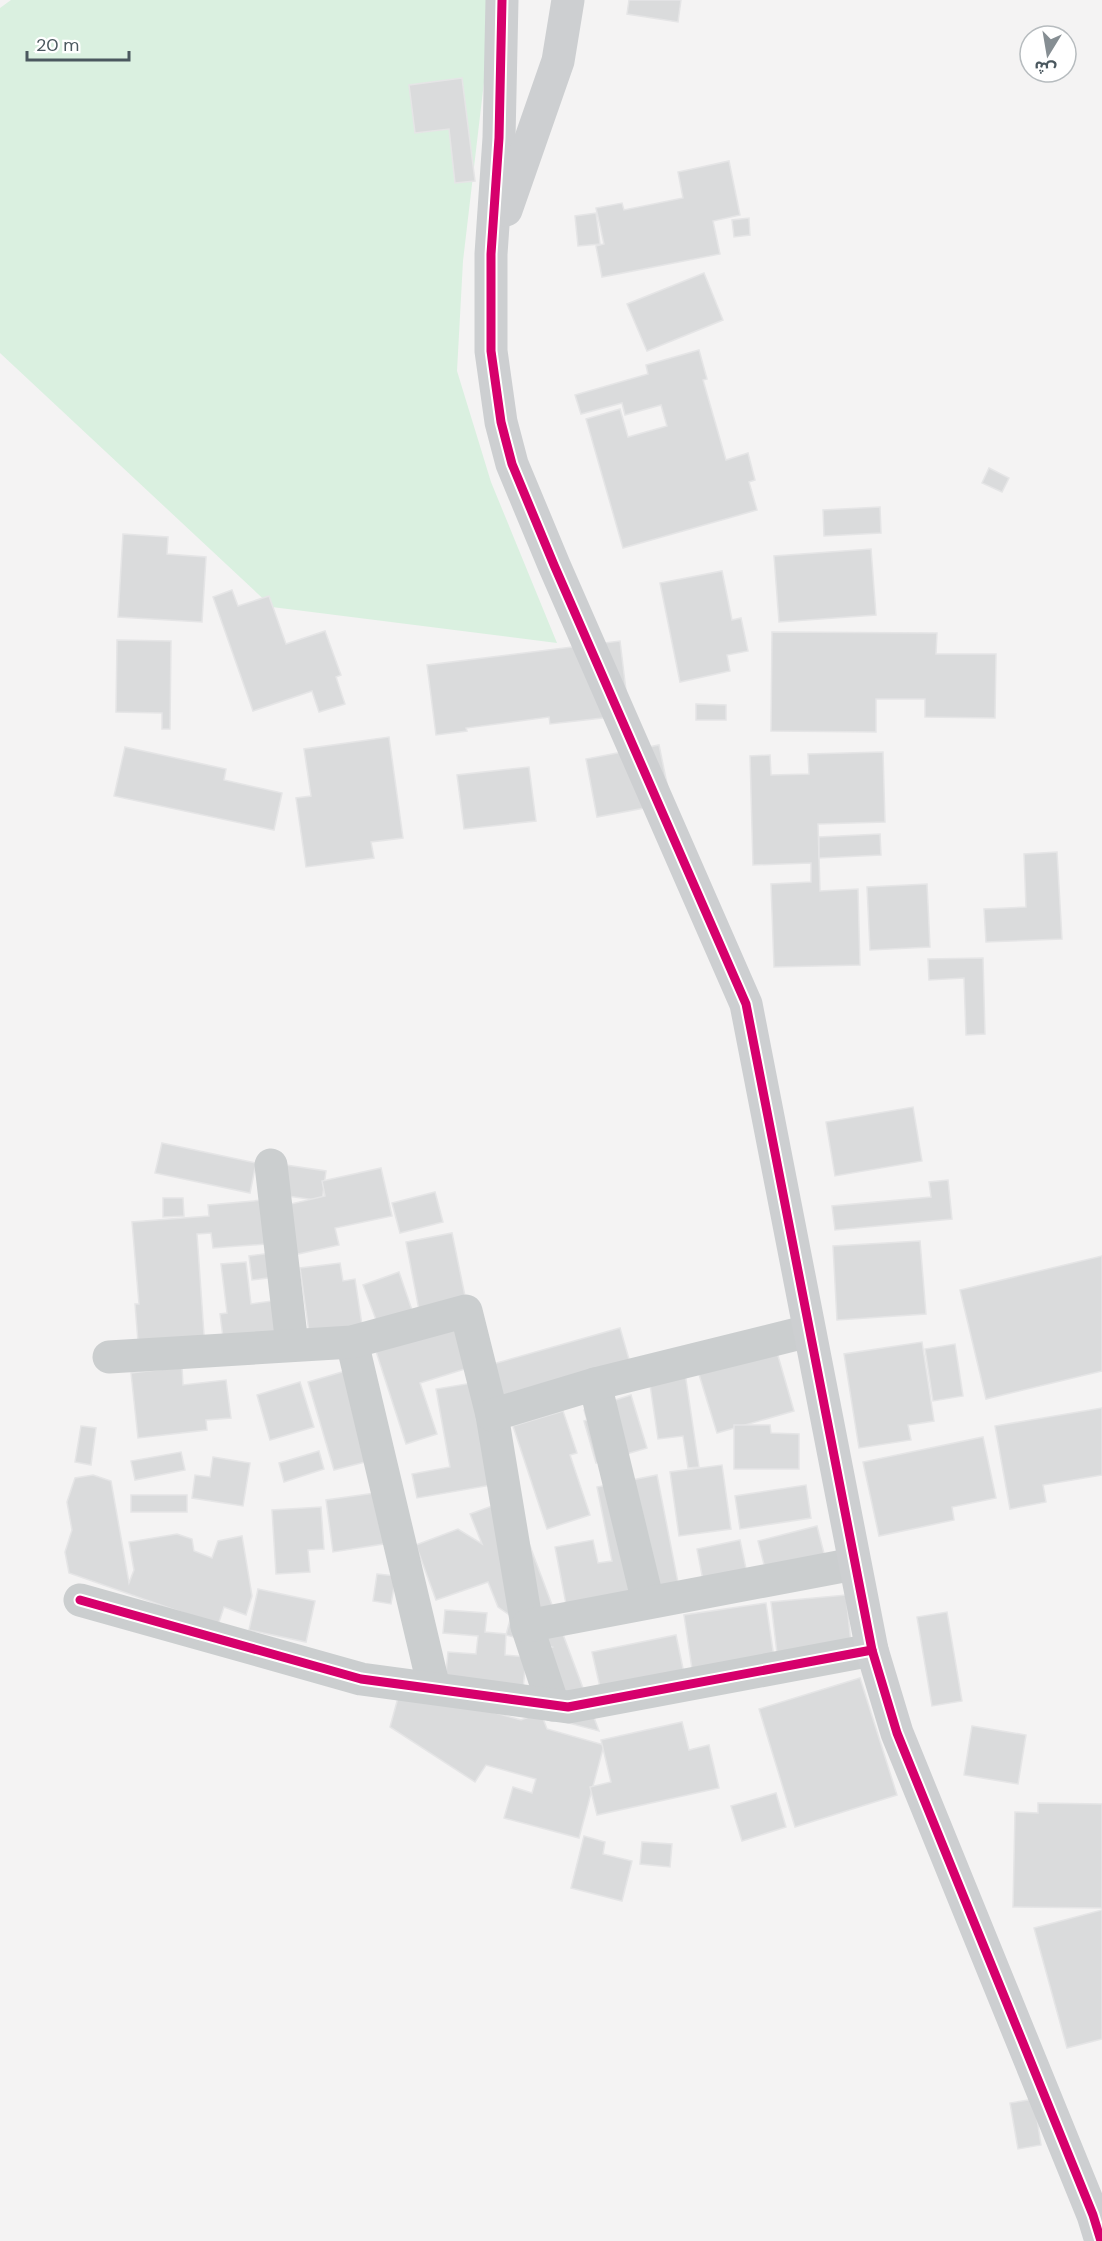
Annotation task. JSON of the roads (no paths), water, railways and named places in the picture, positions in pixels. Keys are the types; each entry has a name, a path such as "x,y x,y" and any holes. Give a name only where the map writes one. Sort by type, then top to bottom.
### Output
{"street":[{"path":"502,0 499,138 491,254 491,351 501,422 512,464 746,1004 872,1650 897,1733 1093,2215 1101,2241"},
{"path":"491,254 558,61 568,0"},
{"path":"271,1165 292,1345"},
{"path":"109,1357 352,1342 466,1311 492,1415 527,1626 553,1706"},
{"path":"492,1415 595,1384 809,1331"},
{"path":"352,1342 434,1688"},
{"path":"595,1384 648,1602"},
{"path":"527,1626 854,1564"},
{"path":"80,1600 361,1678 568,1707 872,1650"}]}
